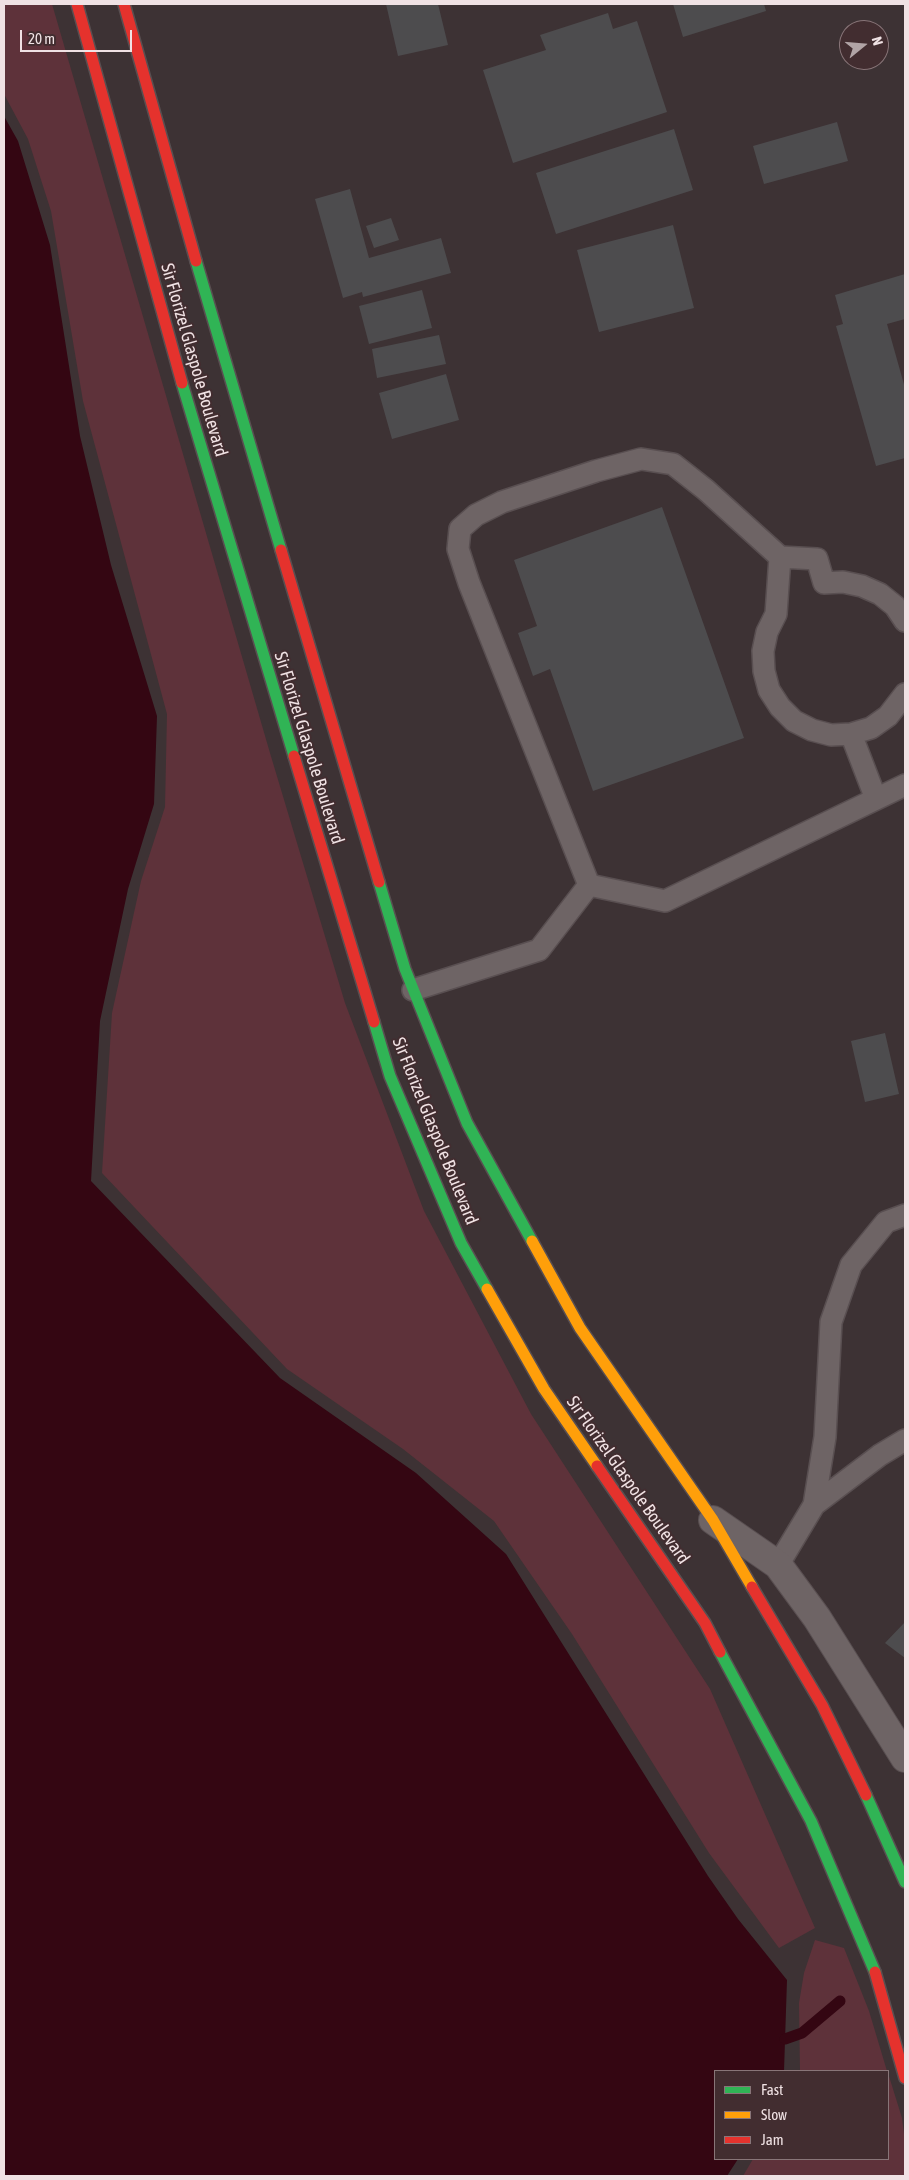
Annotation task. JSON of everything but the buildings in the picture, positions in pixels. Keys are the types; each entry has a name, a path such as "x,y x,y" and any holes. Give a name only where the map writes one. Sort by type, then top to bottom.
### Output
{"highway":[{"name":"Sir Florizel Glaspole Boulevard","path":"77,4 170,343 390,1076 461,1243 544,1389 705,1623 811,1821 877,1977 905,2078"},
{"name":"Sir Florizel Glaspole Boulevard","path":"124,4 177,198 302,623 413,990 467,1124 580,1328 713,1520 822,1706 883,1829 905,1882"}],"street":[{"path":"713,1520 778,1565 817,1618 905,1758"}],"lane":[{"path":"589,885 469,583 458,549 460,529 476,515 502,502 596,471 641,459 673,464 706,490 780,557 817,559 824,583 843,582 862,586 880,594 895,606 905,621"},
{"path":"780,557 776,614 767,632 763,651 764,671 769,690 780,707 794,721 812,730 832,735 851,734 871,728 888,716 905,694"},
{"path":"851,734 876,799"},
{"path":"589,885 665,901 905,785"},
{"path":"413,990 539,950 589,885"},
{"path":"814,1505 824,1437 830,1322 851,1265 886,1222 905,1215"},
{"path":"778,1565 814,1505 880,1455 905,1440"}],"shaded area":[{"path":"4,4 52,4 270,753 345,1003 424,1211 531,1414 710,1689 815,1928 779,1948 709,1853 572,1634 494,1521 403,1449 287,1369 102,1173 112,1013 141,881 165,807 167,714 83,401 51,211 28,139 4,94"},
{"path":"4,116 18,141 50,245 80,436 111,565 157,716 154,804 128,889 100,1021 91,1181 280,1378 416,1473 506,1554 708,1876 738,1919 787,1980 784,2070 714,2070 714,2160 737,2160 727,2176 4,2176"},
{"path":"815,1940 844,1948 869,2011 887,2070 800,2070 799,2003 804,1973"},
{"path":"889,2076 902,2118 905,2142 905,2176 743,2176 752,2160 889,2160"}],"waterway":[{"path":"785,2039 802,2033 840,2001"}],"traffic: fast":[{"path":"196,261 281,550"},
{"path":"182,383 294,756"},
{"path":"379,882 405,969 467,1123 532,1241"},
{"path":"374,1022 390,1076 461,1243 487,1289"},
{"path":"720,1652 811,1821 875,1972"},
{"path":"866,1795 905,1882"}],"traffic: slow":[{"path":"532,1241 580,1328 713,1520 752,1587"},
{"path":"487,1289 544,1389 597,1466"}],"traffic: jam":[{"path":"77,4 182,383"},
{"path":"124,4 196,261"},
{"path":"281,550 379,882"},
{"path":"294,756 374,1022"},
{"path":"597,1466 705,1623 720,1652"},
{"path":"752,1587 822,1705 866,1795"},
{"path":"875,1972 905,2078"}]}
